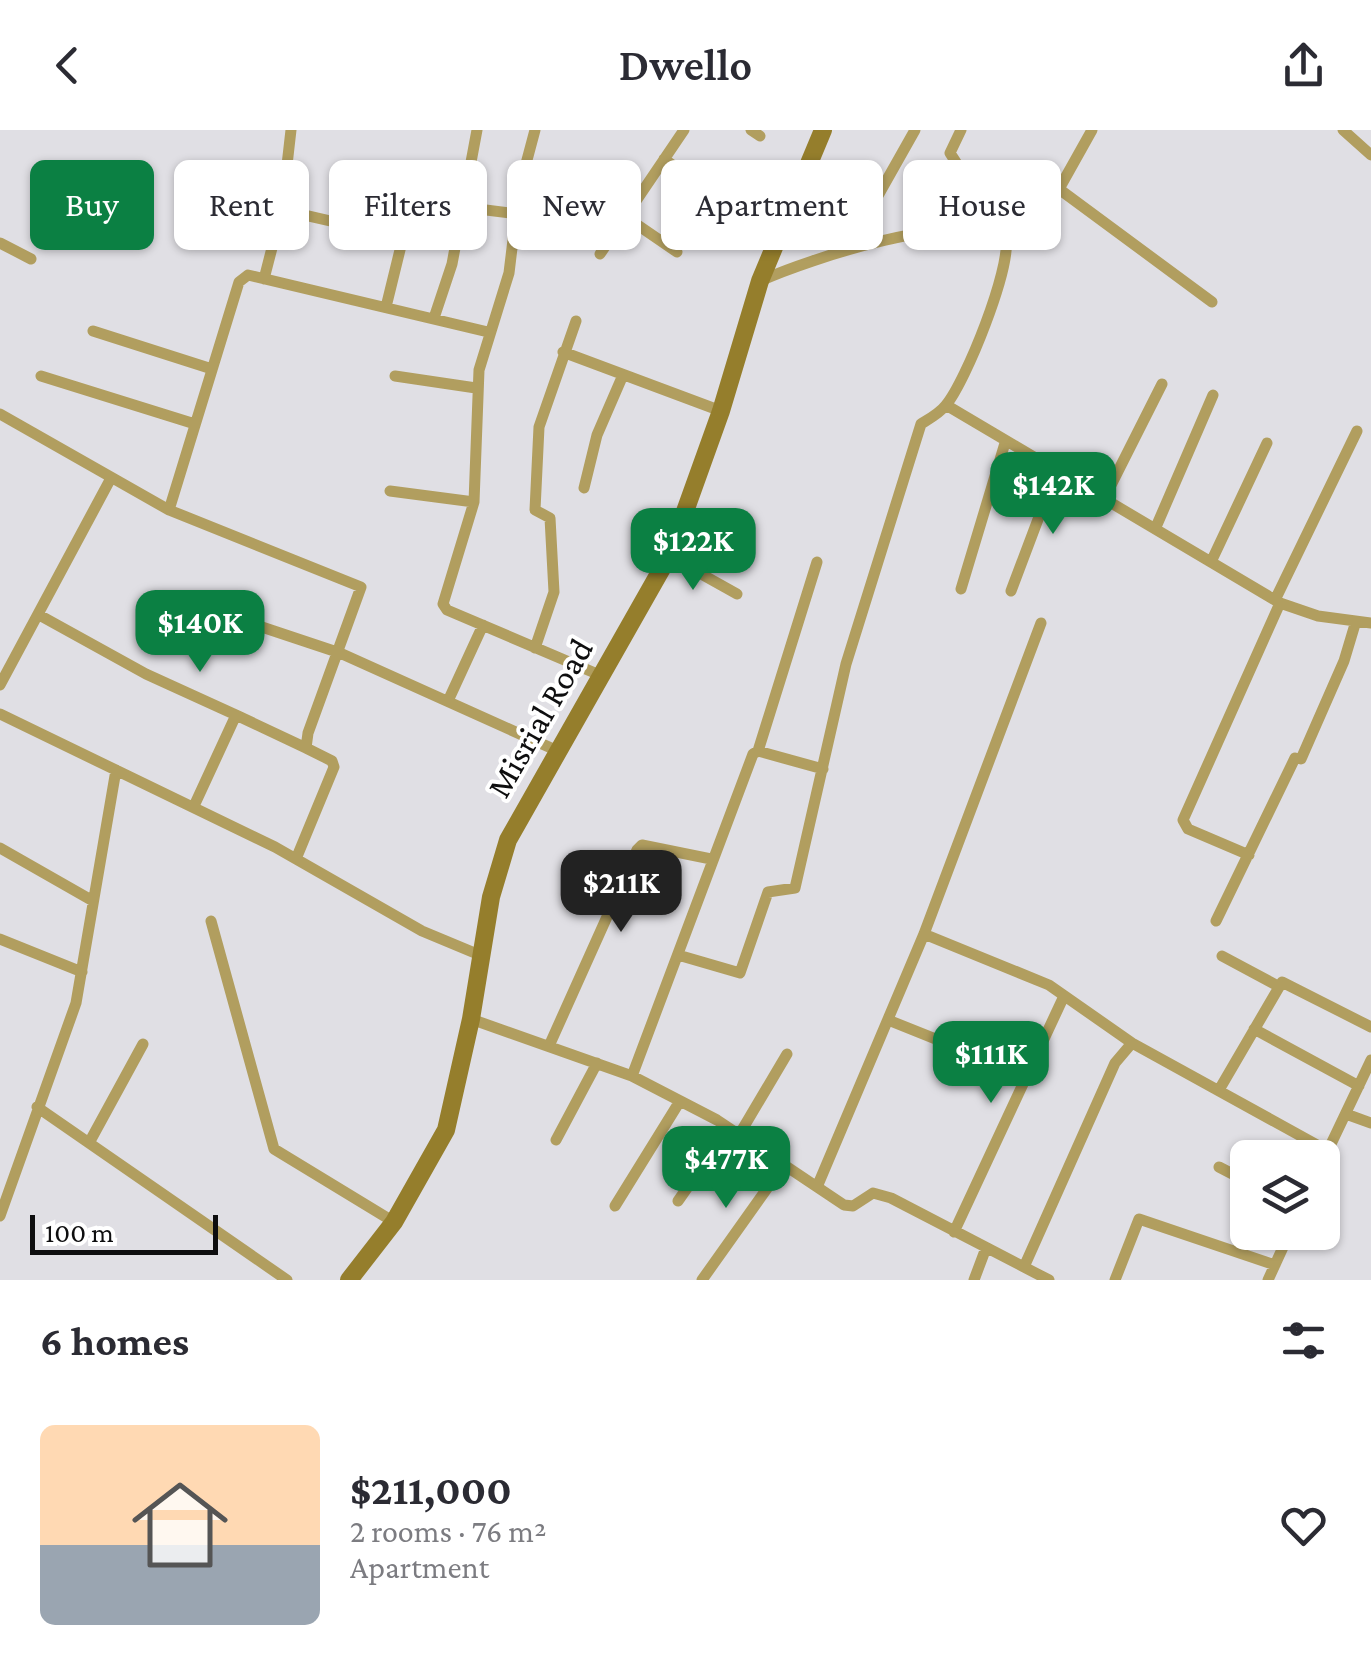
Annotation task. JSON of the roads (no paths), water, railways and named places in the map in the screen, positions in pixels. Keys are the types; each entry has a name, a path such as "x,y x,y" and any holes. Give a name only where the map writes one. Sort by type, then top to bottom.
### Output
{"main road":[{"name":"Misrial Road","path":"349,1280 394,1222 446,1130 471,1019 491,897 508,840 669,556 721,412 760,280 823,130"}],"street":[{"path":"288,160 291,130"},
{"path":"471,160 477,130"},
{"path":"525,160 535,130"},
{"path":"641,190 684,130"},
{"path":"883,186 915,130"},
{"path":"955,160 950,153 961,130"},
{"path":"1061,185 1092,130"},
{"path":"1343,130 1371,155"},
{"path":"1061,190 1212,302"},
{"path":"641,227 677,252"},
{"path":"0,243 31,259"},
{"path":"264,279 272,250"},
{"path":"386,307 400,250"},
{"path":"434,318 454,250"},
{"path":"512,250 476,388 474,502 443,604 602,676"},
{"path":"600,254 602,250"},
{"path":"760,280 839,250"},
{"path":"678,955 738,973 768,892 795,888 846,664 921,424 946,405 989,314 1003,274 1005,250"},
{"path":"168,510 239,282 248,275 488,332"},
{"path":"535,648 554,592 551,524 536,510 539,428 576,320"},
{"path":"93,331 212,369"},
{"path":"564,352 721,412"},
{"path":"584,488 597,435 623,374"},
{"path":"41,376 195,424"},
{"path":"396,376 476,388"},
{"path":"1105,497 1162,384"},
{"path":"1156,526 1213,395"},
{"path":"946,405 1004,443 1156,526 1277,601 1318,616 1366,619 1216,921"},
{"path":"0,414 168,510 362,586 306,748"},
{"path":"1250,855 1188,829 1183,820 1277,601 1358,431"},
{"path":"961,589 1004,443"},
{"path":"1211,562 1268,443"},
{"path":"1011,591 1056,469"},
{"path":"0,685 41,616 111,478"},
{"path":"390,491 474,502"},
{"path":"669,556 737,594"},
{"path":"758,751 817,562"},
{"path":"208,610 340,653 560,752"},
{"path":"41,616 146,674 332,762 333,772 296,858"},
{"path":"817,1187 924,934 1041,623"},
{"path":"448,701 483,625"},
{"path":"0,714 194,806 296,858 422,931 482,956"},
{"path":"194,806 236,715"},
{"path":"632,1076 752,754 758,751 823,769"},
{"path":"0,1216 69,1026 82,972 116,770"},
{"path":"549,1046 642,844 711,859"},
{"path":"0,848 93,901"},
{"path":"211,921 274,1149 394,1222"},
{"path":"924,934 1049,985 1132,1042 1220,1090 1298,1140"},
{"path":"0,939 82,972"},
{"path":"1222,956 1278,986"},
{"path":"1220,1090 1278,986 1287,983 1371,1027"},
{"path":"954,1232 1064,996"},
{"path":"471,1019 632,1076 734,1131 848,1206 873,1193 892,1198 1049,1280"},
{"path":"888,1020 1028,1076"},
{"path":"1254,1029 1359,1086"},
{"path":"1030,1273 1115,1063 1132,1042"},
{"path":"89,1143 144,1044"},
{"path":"678,1201 763,1101 787,1054"},
{"path":"1333,1140 1371,1060"},
{"path":"556,1140 597,1063"},
{"path":"615,1206 680,1100"},
{"path":"37,1107 287,1280"},
{"path":"1346,1114 1371,1124"},
{"path":"702,1280 784,1166"},
{"path":"1219,1167 1230,1173"},
{"path":"1115,1280 1139,1219 1275,1265"},
{"path":"974,1280 986,1248"},
{"path":"1268,1280 1282,1250"}]}
